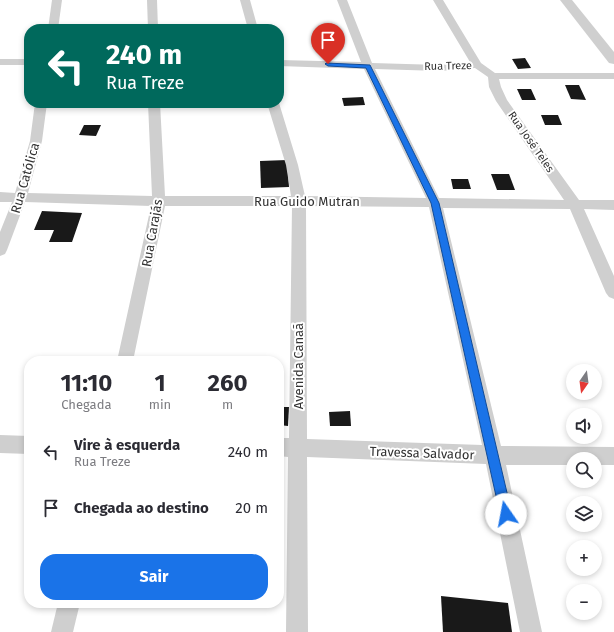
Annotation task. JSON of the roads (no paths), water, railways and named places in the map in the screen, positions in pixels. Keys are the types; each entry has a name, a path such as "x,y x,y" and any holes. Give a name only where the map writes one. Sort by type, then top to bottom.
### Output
{"street":[{"path":"54,24 57,0"},
{"path":"152,0 153,24"},
{"path":"245,0 252,24"},
{"path":"342,0 368,66 435,203 494,455 531,632"},
{"path":"438,0 477,65"},
{"path":"566,0 614,60"},
{"path":"0,62 24,62"},
{"name":"Rua Treze","path":"284,63 440,68 477,65 493,76"},
{"path":"493,76 614,76"},
{"name":"Rua José Teles","path":"493,76 495,87 502,101 575,205 614,293"},
{"name":"Rua Católica","path":"0,250 22,197 40,126 41,108"},
{"name":"Rua Carajás","path":"126,356 159,201 154,108"},
{"name":"Avenida Canaã","path":"275,108 292,165 299,201 288,448 297,632"},
{"name":"Rua Guido Mutran","path":"0,196 159,201 299,201 614,206"},
{"path":"0,444 24,445"},
{"name":"Travessa Salvador","path":"288,448 494,455 614,456"},
{"path":"62,632 68,608"}]}
